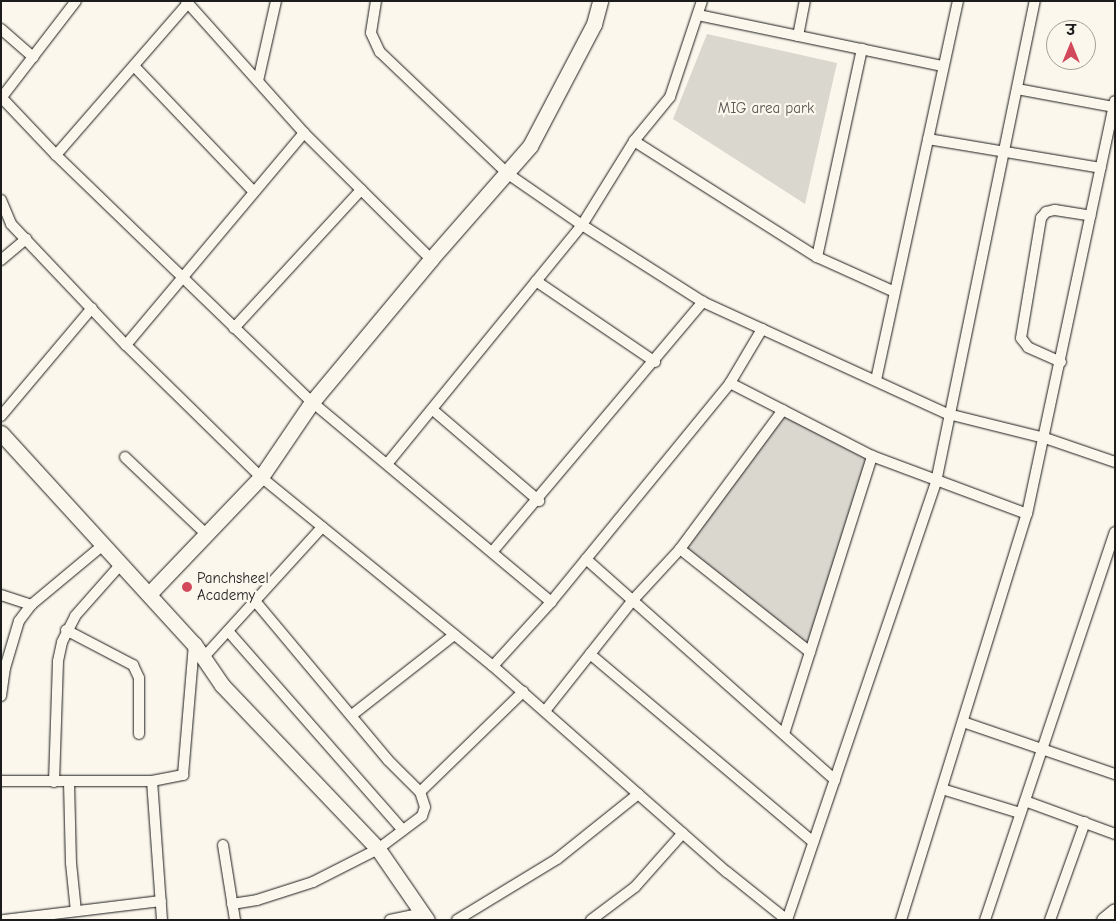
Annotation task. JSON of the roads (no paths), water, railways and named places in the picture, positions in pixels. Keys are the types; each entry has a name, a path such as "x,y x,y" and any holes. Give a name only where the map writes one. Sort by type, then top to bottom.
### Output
{"street":[{"path":"76,1 2,97 56,156 312,402 493,551 551,602"},
{"path":"258,81 276,1"},
{"path":"376,1 371,33 380,52 508,174 582,226 703,302 948,414 1045,438 1115,462"},
{"path":"149,594 260,477 312,402 431,259 508,174 530,146 594,24 600,1"},
{"path":"387,464 582,226 634,141 670,97 702,1"},
{"path":"798,36 805,1"},
{"path":"876,380 958,1"},
{"path":"1,200 11,224 126,345 260,477 493,666 683,833 787,920 936,482 948,414 1035,1"},
{"path":"56,156 187,2 304,133 431,259"},
{"path":"698,15 944,66"},
{"path":"1,28 33,57"},
{"path":"817,257 862,49"},
{"path":"134,66 253,191"},
{"path":"901,920 1027,514 1045,438 1114,104 1017,89"},
{"path":"126,345 253,191 304,133"},
{"path":"928,139 1101,168"},
{"path":"634,141 817,257 895,292"},
{"path":"234,328 362,190"},
{"path":"1061,362 1028,347 1021,338 1041,218 1046,212 1055,210 1091,216"},
{"path":"1,260 26,239"},
{"path":"536,281 655,362"},
{"path":"493,551 539,501 703,302"},
{"path":"1,416 92,308"},
{"path":"493,666 551,602 730,383 762,329"},
{"path":"730,383 872,456 936,482 1027,514"},
{"path":"433,410 539,501"},
{"path":"545,710 633,600 680,549 783,410"},
{"path":"1,433 194,644 222,685 378,849 424,916 390,920"},
{"path":"784,734 872,456"},
{"path":"125,457 206,534"},
{"path":"203,658 322,528"},
{"path":"984,920 1115,532"},
{"path":"1,696 3,668 19,621 31,605 102,545"},
{"path":"680,549 810,652"},
{"path":"586,559 834,780"},
{"path":"54,782 58,661 66,630 121,564"},
{"path":"1,596 31,605"},
{"path":"232,904 257,900 313,882 378,849 425,812 420,792 388,760 255,600"},
{"path":"66,630 133,665 139,678 139,734"},
{"path":"228,631 403,830"},
{"path":"352,715 454,635"},
{"path":"4,781 152,782 183,775 194,644"},
{"path":"590,654 814,842"},
{"path":"420,792 523,692"},
{"path":"963,722 1115,774"},
{"path":"70,782 71,863 76,911"},
{"path":"152,782 162,920"},
{"path":"942,789 1020,813"},
{"path":"457,920 558,859 638,794"},
{"path":"1025,801 1115,834"},
{"path":"1050,920 1085,822"},
{"path":"599,918 635,887 683,833"},
{"path":"223,845 235,920"},
{"path":"4,920 161,901"}],"place":[{"name":"Panchsheel Academy","path":"187,587"}],"park label":[{"name":"MIG area park","path":"766,109"}]}
